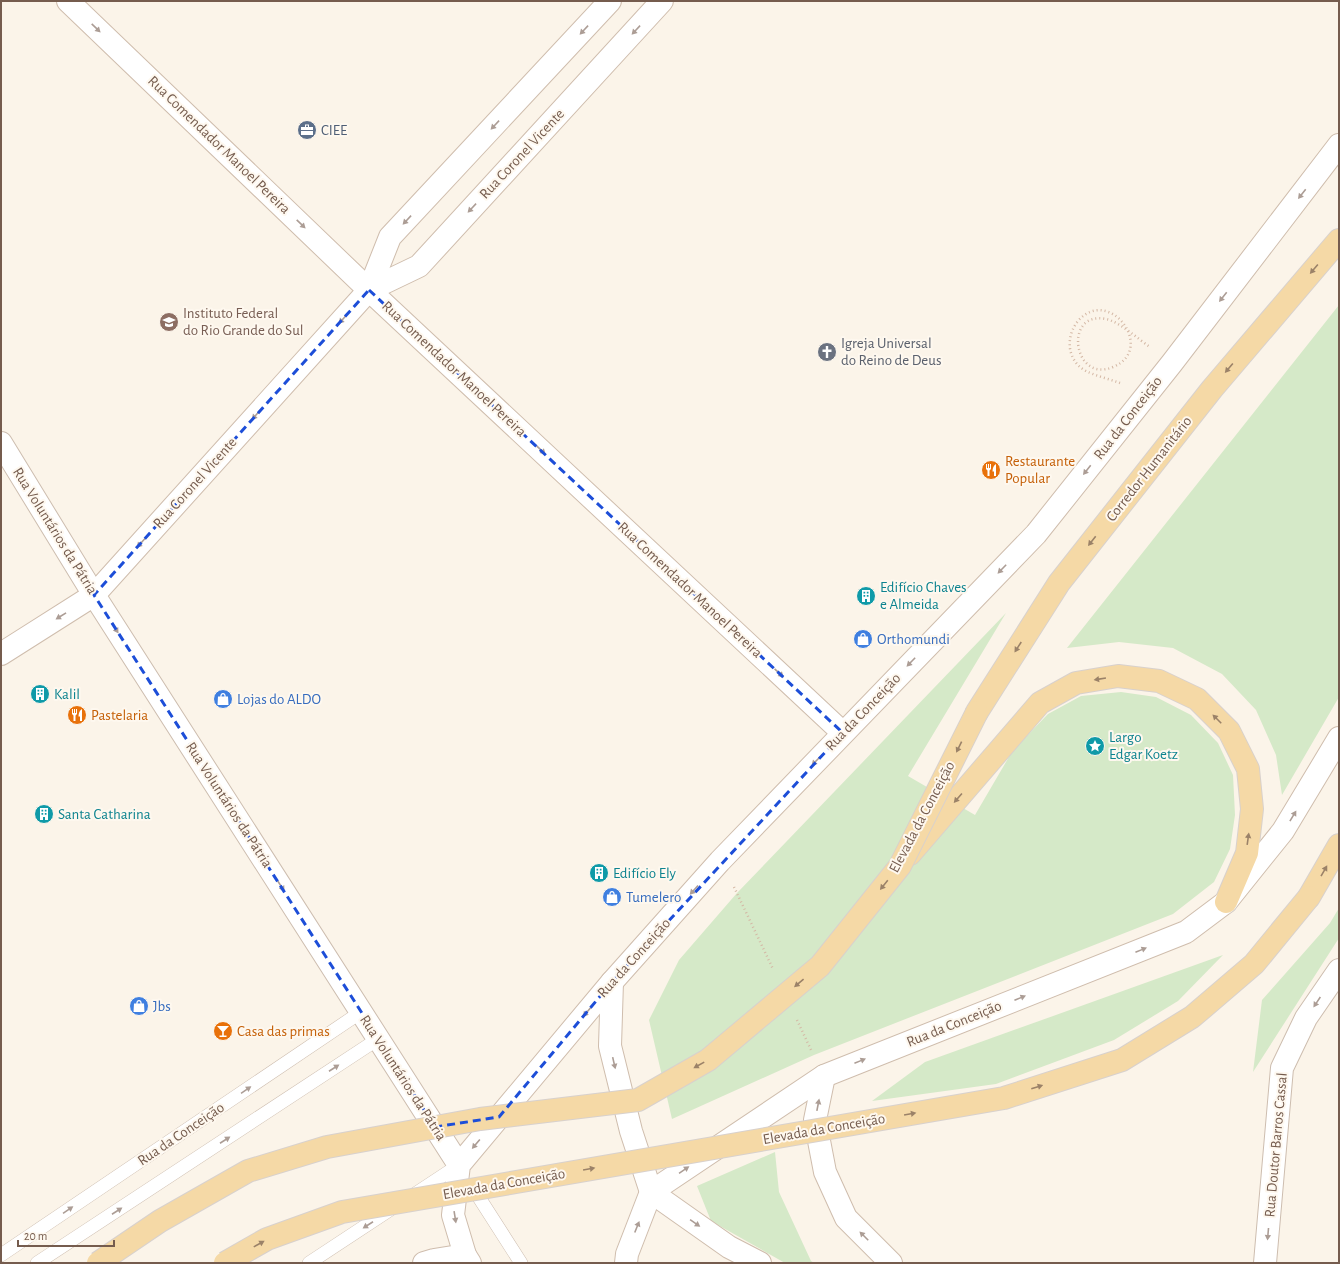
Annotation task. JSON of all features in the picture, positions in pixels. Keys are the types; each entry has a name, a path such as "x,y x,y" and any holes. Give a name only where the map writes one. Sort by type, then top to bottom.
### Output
{"main road":[{"name":"Corredor Humanitário","path":"976,712 1059,583 1212,389 1339,240"},
{"path":"900,866 1040,703 1076,683 1118,676 1159,681 1197,699 1229,731 1248,770 1252,809 1247,853 1226,902"},
{"name":"Elevada da Conceição","path":"98,1263 160,1221 248,1171 327,1147 480,1119 638,1100 708,1060 820,966 900,866 976,712"},
{"name":"Elevada da Conceição","path":"225,1263 267,1239 342,1212 1004,1098 1122,1060 1192,1017 1248,968 1309,897 1339,845"}],"street":[{"name":"Rua Comendador Manoel Pereira","path":"68,1 370,290 843,733"},
{"name":"Rua Coronel Vicente","path":"1,654 94,595 370,290 390,237 610,1"},
{"name":"Rua Coronel Vicente","path":"370,290 419,266 662,1"},
{"name":"Rua da Conceição","path":"459,1165 612,982 720,862 1036,534 1172,363 1339,145"},
{"name":"Rua Voluntários da Pátria","path":"1,443 94,595 459,1165"},
{"name":"Rua da Conceição","path":"651,1192 824,1076 1186,932 1226,902 1283,832 1339,738"},
{"name":"Rua Doutor Barros Cassal","path":"1265,1263 1282,1068 1306,1018 1339,970"},
{"path":"612,982 610,1046 631,1131 651,1192 729,1247 760,1263"},
{"path":"824,1076 815,1120 825,1172 846,1218 891,1263"},
{"path":"424,1263 434,1260 468,1259 453,1215 459,1165"},
{"path":"626,1263 627,1254 651,1192"}],"lane":[{"name":"Rua da Conceição","path":"1,1255 361,1012"},
{"path":"37,1263 378,1040"},
{"path":"309,1263 459,1165 520,1263"}],"path":[{"path":"1125,384 1086,371 1078,365 1069,347 1069,337 1079,320 1097,311 1116,315 1124,321 1129,330 1131,339 1130,349 1126,357 1120,363 1105,369 1096,368 1084,360 1079,354 1077,339 1080,332 1090,321 1098,319 1113,322 1153,350"}],"highlighted area":[{"path":"369,290 843,733 612,982 499,1117 435,1127 94,595"}],"green space":[{"path":"1339,305 1339,697 1282,795 1276,755 1256,710 1222,674 1173,648 1119,642 1067,648"},
{"path":"1006,613 908,776 975,815 1013,750 1048,714 1081,696 1121,692 1156,697 1191,715 1218,743 1233,775 1235,815 1230,849 1214,882 1173,914 814,1055 672,1119 649,1020 679,960 737,893"},
{"path":"1339,908 1339,938 1253,1072 1262,1000 1330,923"},
{"path":"1223,955 1178,1001 1114,1040 996,1084 872,1101 925,1062"},
{"path":"775,1152 779,1192 811,1261 814,1263 785,1263 711,1221 697,1186"}],"place":[{"name":"CIEE","path":"307,130"},
{"name":"Instituto Federal do Rio Grande do Sul","path":"169,322"},
{"name":"Igreja Universal do Reino de Deus","path":"827,352"},
{"name":"Restaurante Popular","path":"991,470"},
{"name":"Edifício Chaves e Almeida","path":"866,596"},
{"name":"Orthomundi","path":"863,639"},
{"name":"Kalil","path":"40,694"},
{"name":"Lojas do ALDO","path":"223,699"},
{"name":"Pastelaria","path":"77,715"},
{"name":"Largo Edgar Koetz","path":"1095,746"},
{"name":"Santa Catharina","path":"44,814"},
{"name":"Edifício Ely","path":"599,873"},
{"name":"Tumelero","path":"612,897"},
{"name":"Jbs","path":"139,1006"},
{"name":"Casa das primas","path":"223,1031"}]}
